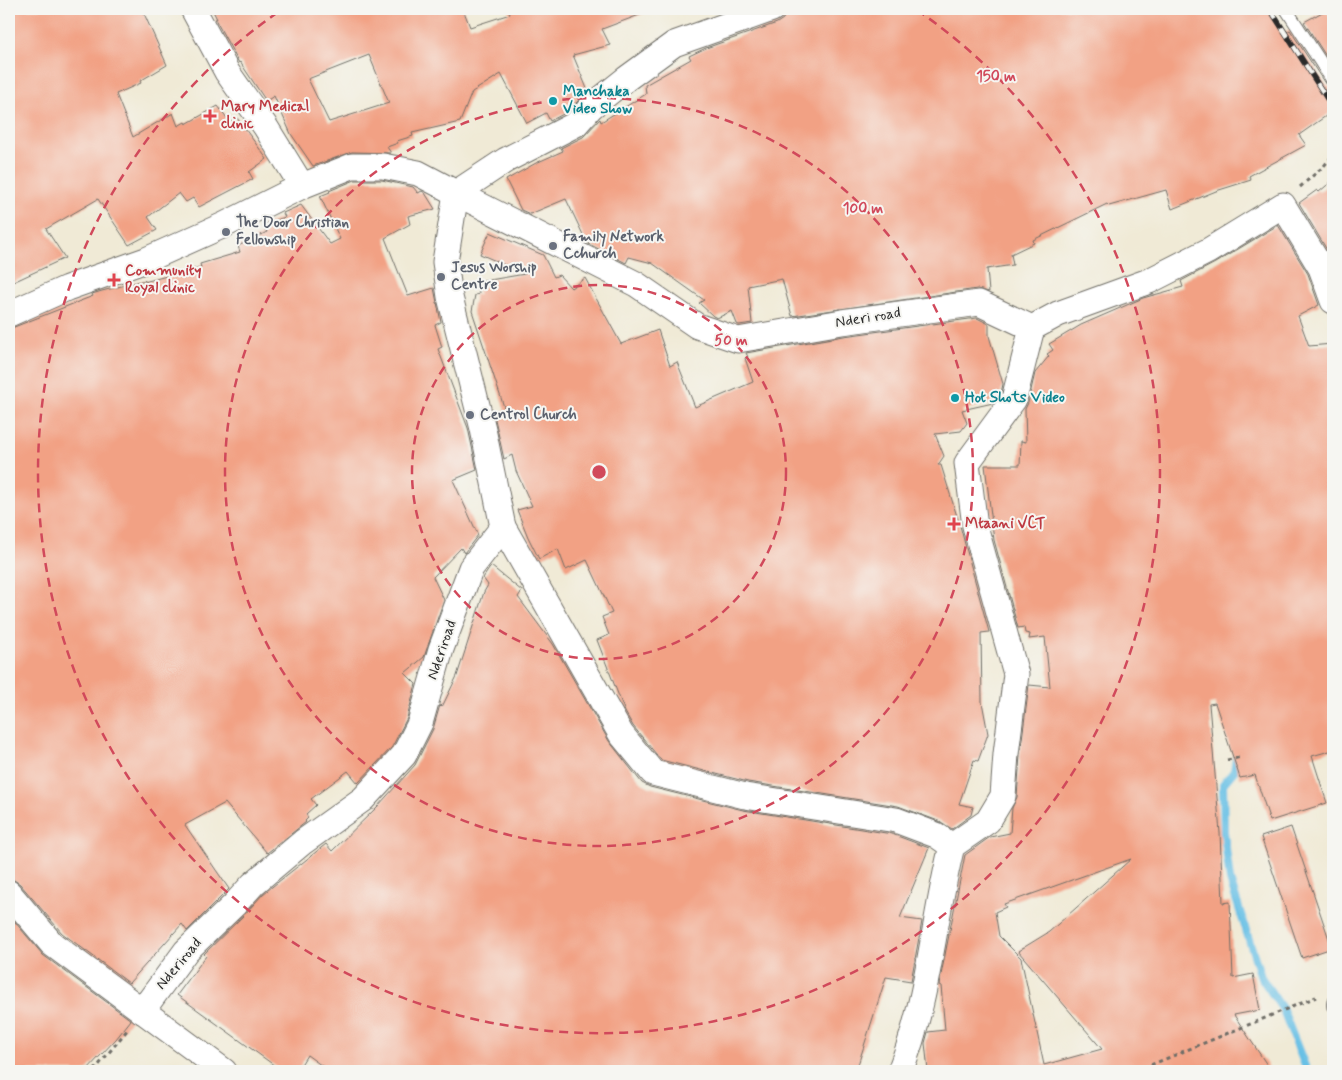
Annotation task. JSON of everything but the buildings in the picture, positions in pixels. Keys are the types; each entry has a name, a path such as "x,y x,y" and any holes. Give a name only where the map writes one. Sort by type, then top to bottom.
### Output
{"street":[{"path":"193,9 226,72 265,126 302,186"},
{"path":"772,9 674,44 591,107 576,124 506,160 456,193 445,262 452,305 483,429 503,527 621,734 653,773 745,796 896,820 936,835 952,846"},
{"name":"Nderi road","path":"9,314 67,288 146,260 224,225 302,186 352,166 383,166 418,173 636,284 697,326 738,340 842,322 979,303 1032,328"},
{"path":"900,1071 920,1010 942,886 952,846 988,821 1003,796 1016,674 975,526 967,463 1014,399 1032,328 1058,314 1149,281 1208,251 1283,205 1321,268 1333,300"},
{"name":"Nderiroad","path":"142,1010 186,951 253,884 303,842 363,799 404,755 420,723 441,649 471,568 503,527"},
{"path":"9,893 52,944 224,1071"}],"lane":[{"path":"1286,9 1333,81"}],"path":[{"path":"1283,205 1333,155"},
{"path":"1227,760 1242,757"},
{"path":"1136,1071 1311,998"},
{"path":"94,1071 142,1010"}],"waterway":[{"path":"1237,754 1234,771 1223,784 1224,832 1230,880 1261,977 1283,1010 1307,1071"}],"railway":[{"path":"1270,9 1333,108"}],"place":[{"name":"Manchaka Video Show","path":"553,101"},
{"name":"Mary Medical clinic","path":"210,116"},
{"name":"The Door Christian Fellowship","path":"226,232"},
{"name":"Family Network Cchurch","path":"553,246"},
{"name":"Jesus Worship Centre","path":"441,277"},
{"name":"Community Royal clinic","path":"114,280"},
{"name":"Hot Shots Video","path":"955,398"},
{"name":"Centrol Church","path":"470,415"},
{"name":"Mtaani VCT","path":"954,524"}]}
